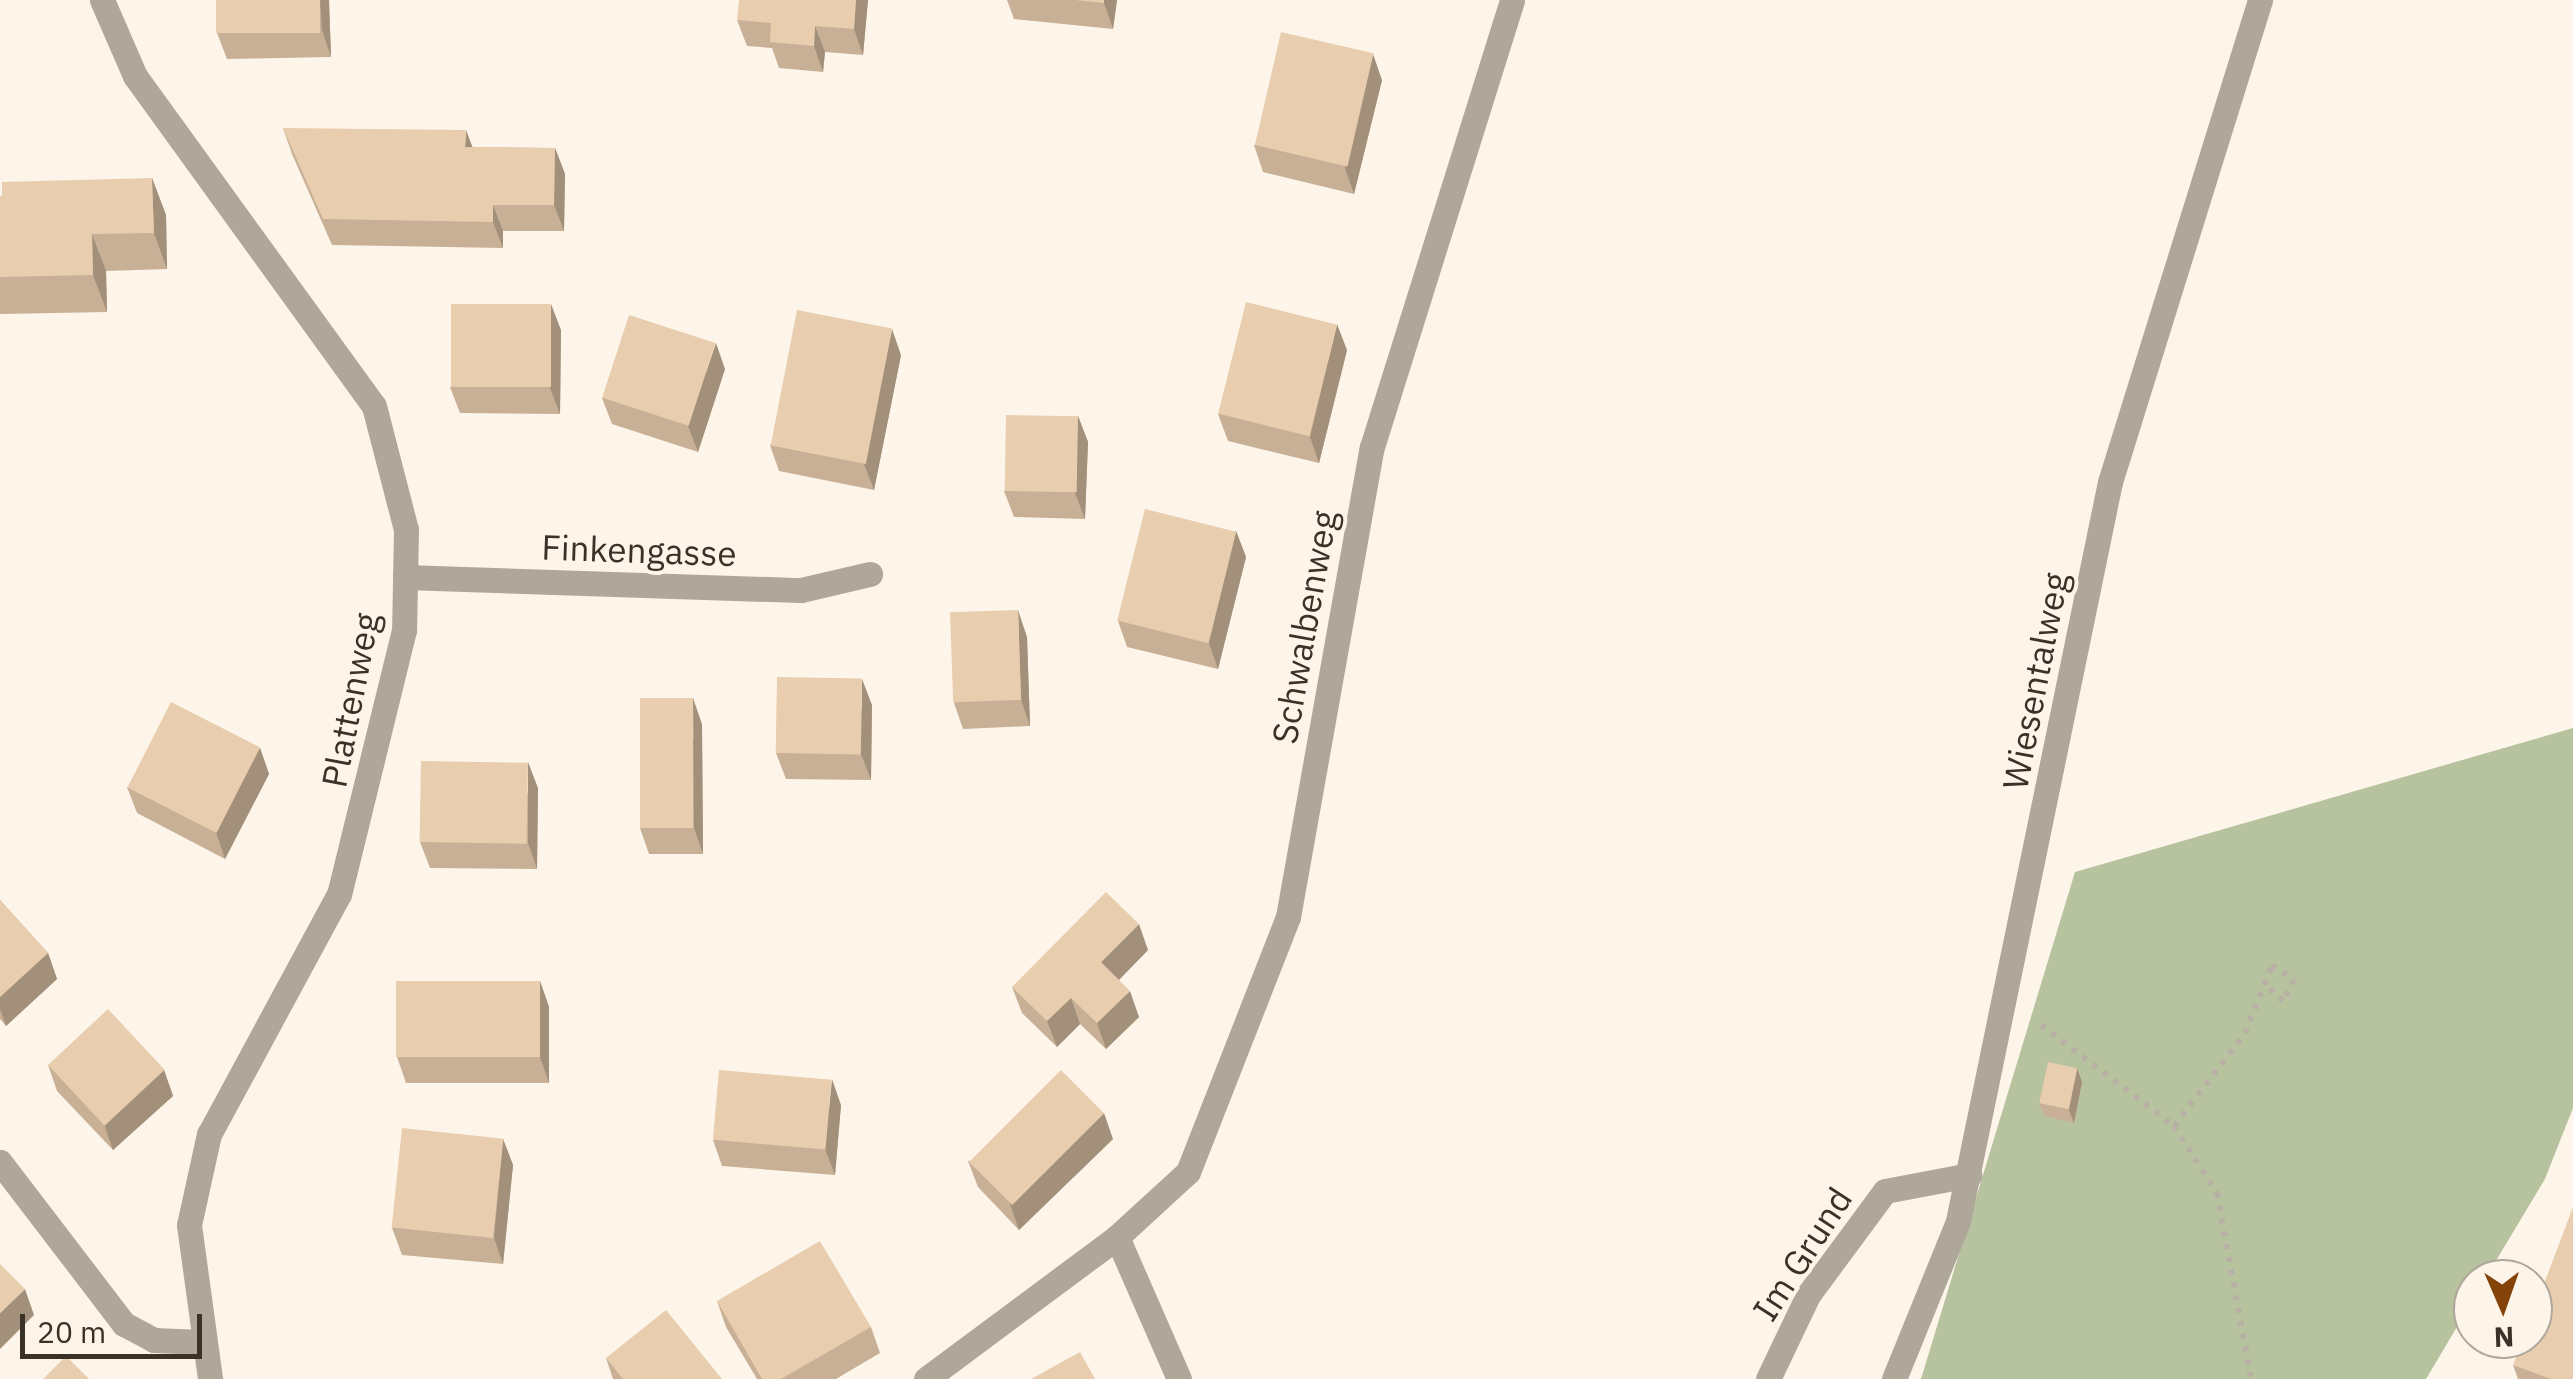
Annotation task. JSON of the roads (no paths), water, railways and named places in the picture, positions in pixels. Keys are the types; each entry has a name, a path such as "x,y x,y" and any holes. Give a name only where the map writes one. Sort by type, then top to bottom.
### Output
{"street":[{"name":"Plattenweg","path":"102,0 134,76 374,406 398,474 404,578 380,753 339,894 209,1134 188,1225 210,1379"},
{"name":"Schwalbenweg","path":"926,1379 1116,1237 1188,1172 1288,918 1372,447 1512,0"},
{"name":"Wiesentalweg","path":"1894,1379 1970,1174 2110,482 2260,0"},
{"name":"Finkengasse","path":"404,578 800,590 870,574"},
{"path":"0,1162 124,1324 154,1340 202,1342"},
{"name":"Im Grund","path":"1768,1379 1808,1296 1885,1191 1970,1174"},
{"path":"1116,1237 1178,1379"}]}
